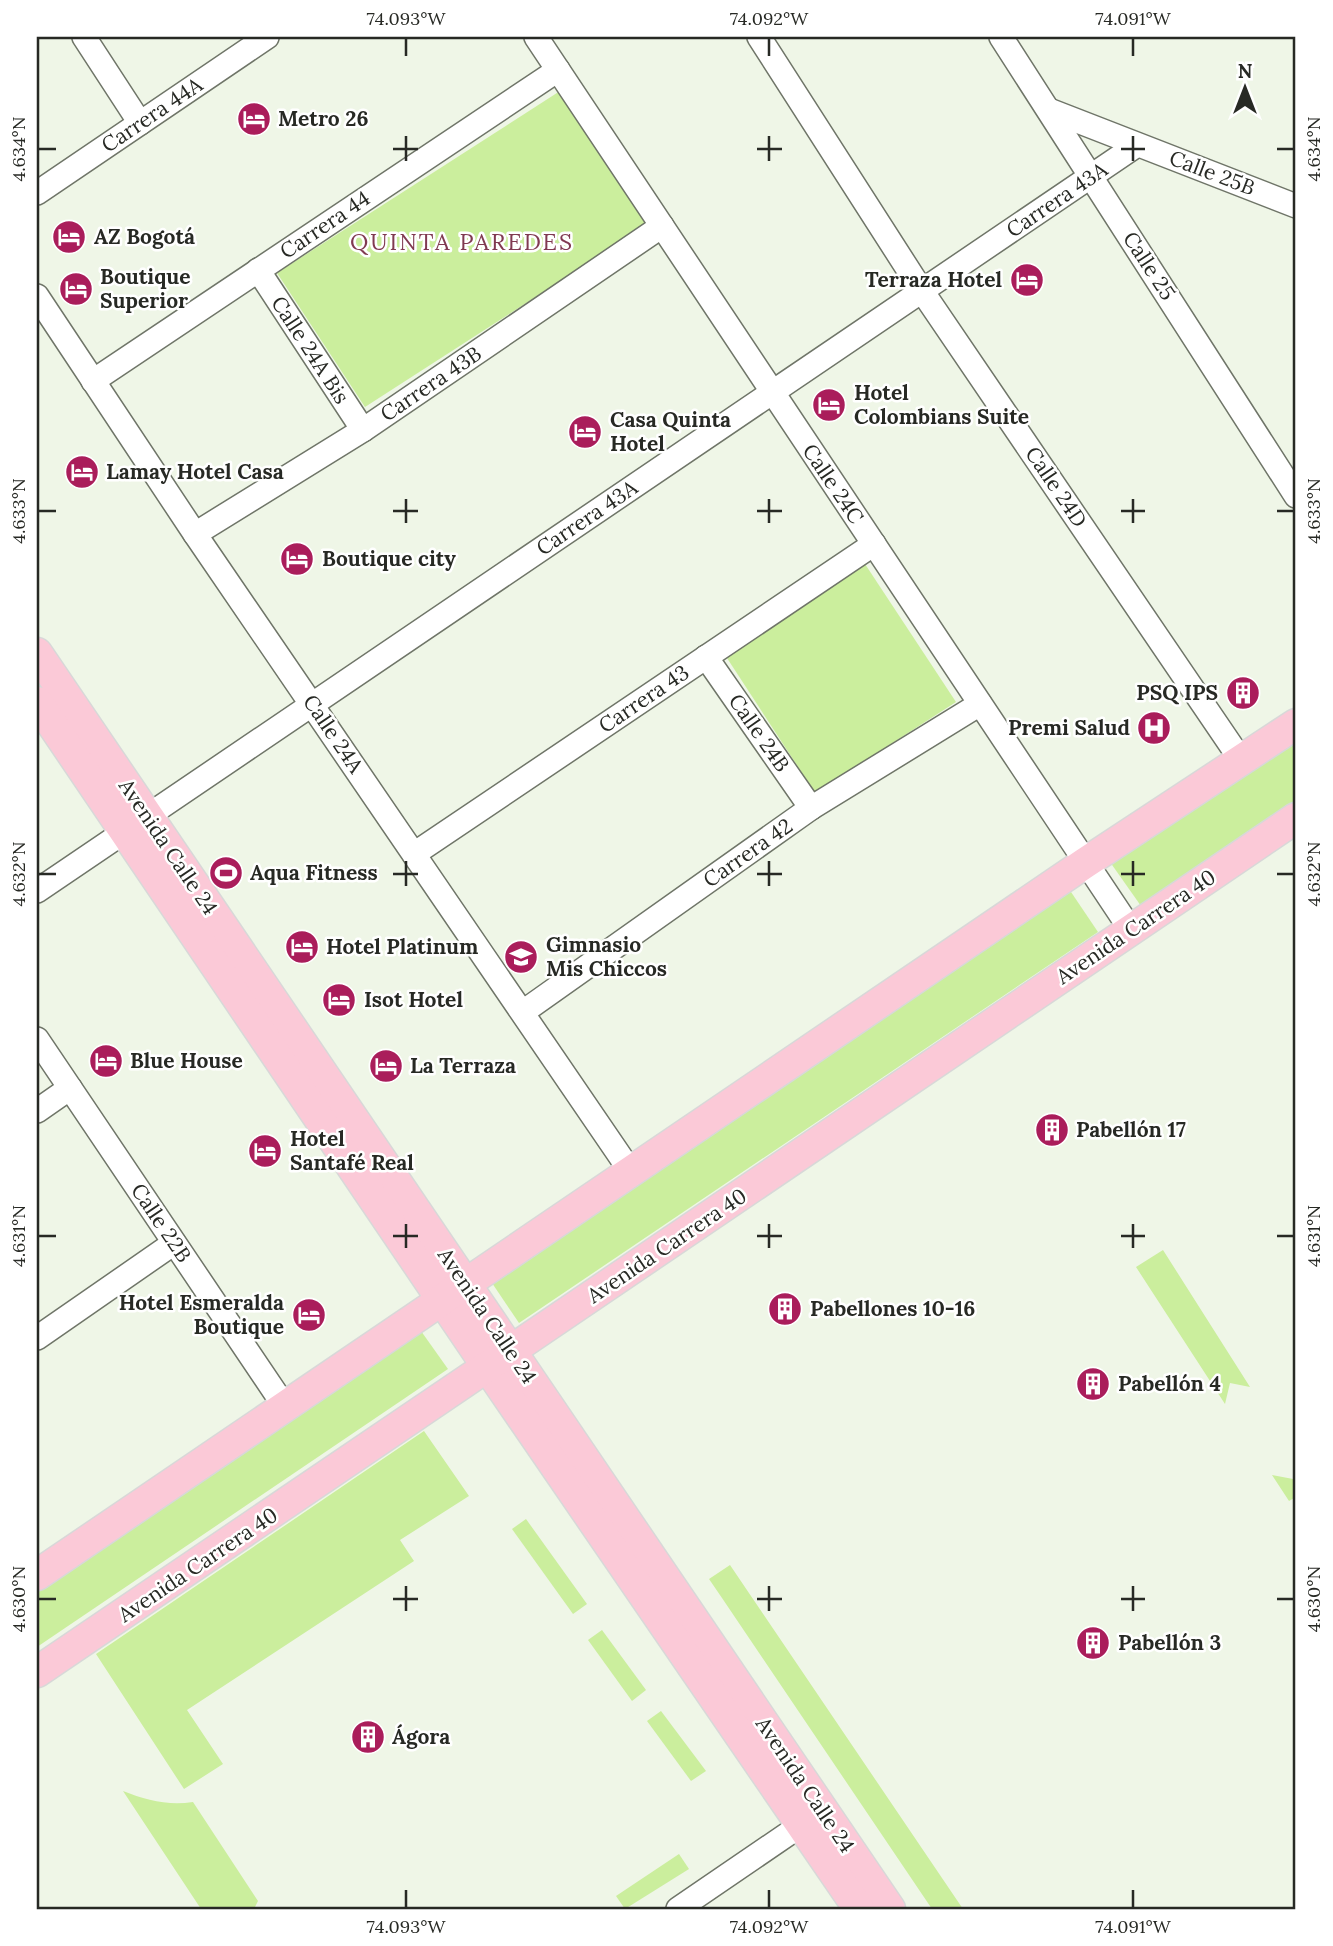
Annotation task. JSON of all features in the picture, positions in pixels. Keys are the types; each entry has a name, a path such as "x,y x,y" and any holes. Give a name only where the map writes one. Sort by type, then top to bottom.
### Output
{"main road":[{"name":"Avenida Calle 24","path":"37,653 136,824 442,1300 859,1909"},
{"name":"Avenida Calle 24","path":"37,702 136,824 466,1283 890,1909"},
{"path":"37,1575 1085,863 1296,724"},
{"name":"Avenida Carrera 40","path":"37,1672 1296,818"}],"street":[{"path":"84,37 140,123"},
{"name":"Carrera 44A","path":"37,193 267,37"},
{"name":"Calle 24C","path":"536,37 1131,930"},
{"name":"Calle 24D","path":"759,37 922,291 1241,760"},
{"name":"Calle 25","path":"1001,37 1296,496"},
{"name":"Carrera 44","path":"93,381 558,70"},
{"name":"Calle 25B","path":"1049,110 1295,202"},
{"name":"Carrera 43A","path":"37,891 1137,145"},
{"name":"Carrera 43B","path":"195,534 363,430 662,226"},
{"name":"Calle 24A Bis","path":"258,270 363,430"},
{"name":"Calle 24A","path":"37,296 195,534 631,1172"},
{"name":"Carrera 43","path":"414,854 874,544"},
{"name":"Calle 24B","path":"706,657 811,808"},
{"name":"Carrera 42","path":"523,1012 811,808 980,704"},
{"name":"Calle 22B","path":"37,1039 285,1406"},
{"path":"37,1111 70,1088"},
{"path":"37,1338 174,1243"},
{"path":"678,1909 801,1825"}],"green space":[{"path":"560,91 647,225 365,407 277,273"},
{"path":"865,564 956,702 815,793 725,655"},
{"path":"1296,739 1296,803 1141,906 1110,862"},
{"path":"1069,889 1098,932 519,1323 490,1280"},
{"path":"1163,1250 1250,1387 1230,1383 1225,1404 1136,1267"},
{"path":"421,1331 448,1369 37,1647 37,1591"},
{"path":"424,1431 469,1496 400,1540 414,1561 187,1710 223,1764 184,1789 96,1654"},
{"path":"1296,1459 1296,1497 1289,1501 1272,1475 1293,1479"},
{"path":"526,1519 587,1604 573,1614 512,1529"},
{"path":"730,1565 963,1909 932,1909 709,1579"},
{"path":"602,1630 646,1690 632,1701 588,1640"},
{"path":"661,1711 706,1771 691,1781 647,1721"},
{"path":"123,1791 157,1801 193,1802 258,1901 254,1909 201,1909"},
{"path":"679,1854 689,1869 625,1909 616,1896"}],"place":[{"name":"Metro 26","path":"254,119"},
{"name":"AZ Bogotá","path":"69,237"},
{"name":"Terraza Hotel","path":"1027,280"},
{"name":"Boutique Superior","path":"76,289"},
{"name":"Hotel Colombians Suite","path":"829,405"},
{"name":"Casa Quinta Hotel","path":"585,432"},
{"name":"Lamay Hotel Casa","path":"82,472"},
{"name":"Boutique city","path":"297,559"},
{"name":"PSQ IPS","path":"1243,693"},
{"name":"Premi Salud","path":"1154,728"},
{"name":"Aqua Fitness","path":"226,873"},
{"name":"Hotel Platinum","path":"302,947"},
{"name":"Gimnasio Mis Chiccos","path":"521,957"},
{"name":"Isot Hotel","path":"339,1000"},
{"name":"Blue House","path":"106,1061"},
{"name":"La Terraza","path":"386,1066"},
{"name":"Pabellón 17","path":"1052,1130"},
{"name":"Hotel Santafé Real","path":"265,1151"},
{"name":"Pabellones 10-16","path":"785,1309"},
{"name":"Hotel Esmeralda Boutique","path":"309,1315"},
{"name":"Pabellón 4","path":"1093,1384"},
{"name":"Pabellón 3","path":"1093,1643"},
{"name":"Ágora","path":"368,1737"}],"district":[{"name":"QUINTA PAREDES","path":"462,242"}]}
